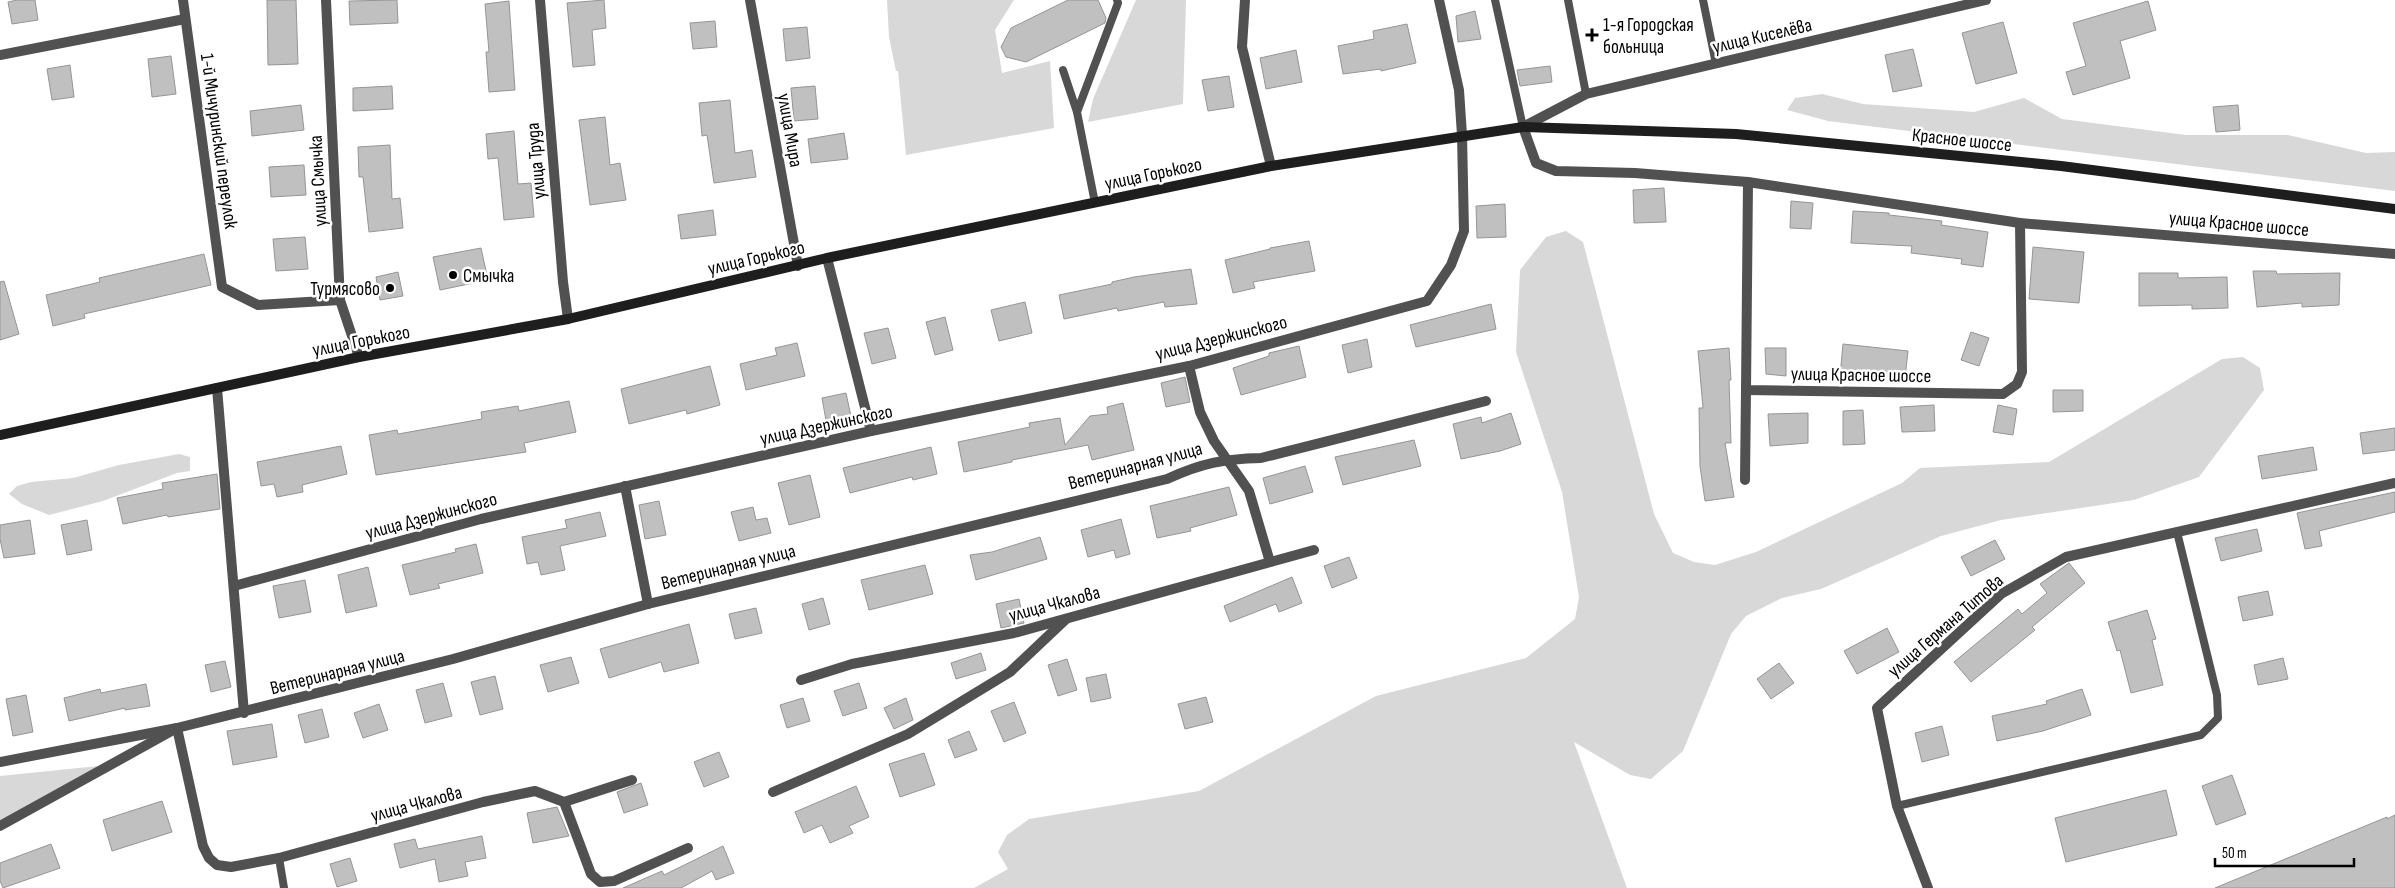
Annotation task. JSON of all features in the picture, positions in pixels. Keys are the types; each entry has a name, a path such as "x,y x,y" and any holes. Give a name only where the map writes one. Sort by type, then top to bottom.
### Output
{"main road":[{"name":"улица Горького","path":"0,435 358,357 568,319 827,258 1271,166 1523,127"},
{"name":"Красное шоссе","path":"1523,127 1746,135 2061,166 2395,209"}],"street":[{"name":"1-й Мичуринский переулок","path":"183,0 222,287 258,305 340,300"},
{"name":"улица Смычка","path":"326,0 340,300 358,357"},
{"name":"улица Труда","path":"540,0 562,272 568,319"},
{"name":"улица Мира","path":"750,0 798,266"},
{"path":"1245,0 1242,47 1271,166"},
{"path":"1439,0 1459,90 1462,135"},
{"name":"улица Киселёва","path":"1523,127 1586,94 1986,0"},
{"path":"0,56 185,19"},
{"name":"улица Красное шоссе","path":"1523,127 1536,163 1556,170 1635,173 1748,182 2020,223 2395,254"},
{"name":"улица Дзержинского","path":"234,586 481,519 871,432 1189,366 1427,301 1451,265 1464,231 1462,135"},
{"path":"1745,480 1748,182"},
{"name":"улица Красное шоссе","path":"1746,390 2002,394 2017,384 2022,372 2020,223"},
{"path":"827,258 871,432"},
{"path":"1189,366 1200,412 1214,441 1249,490 1270,562"},
{"path":"217,388 244,713"},
{"name":"Ветеринарная улица","path":"0,826 177,728 244,713 453,659 648,604 1167,479 1196,466 1227,459 1261,458 1486,401"},
{"name":"улица Германа Титова","path":"1928,888 1897,806 1877,708 2001,594 2066,557 2395,483"},
{"path":"625,486 648,604"},
{"name":"улица Чкалова","path":"801,680 852,664 1014,633 1314,550"},
{"path":"773,792 908,734 1010,672 1067,618"},
{"path":"0,762 177,728"},
{"name":"улица Чкалова","path":"177,728 202,846 209,858 218,864 232,867 279,858 482,802 535,791 564,802"},
{"path":"632,780 564,802 591,874 600,882 614,881 688,848"}],"lane":[{"path":"1077,112 1118,3 1117,0"},
{"path":"1495,0 1523,127"},
{"path":"1568,0 1586,94"},
{"path":"1703,0 1716,64"},
{"path":"1063,70 1077,112 1095,202"},
{"path":"1897,806 2201,735 2218,718 2217,695 2177,532"},
{"path":"279,858 284,888"}],"shaded area":[{"path":"887,0 1014,0 995,30 1002,73 1050,61 1054,128 906,155 898,71 896,71 889,37"},
{"path":"1136,0 1186,0 1183,104 1088,122 1093,99"},
{"path":"1822,94 1863,104 1974,112 2024,98 2062,119 2186,135 2288,135 2366,153 2395,152 2395,191 1828,121 1787,110 1795,98"},
{"path":"1566,231 1583,242 1654,514 1673,553 1694,562 1715,565 1756,552 1902,483 1920,468 2049,462 2222,359 2243,357 2260,368 2264,390 2199,477 2134,500 2001,520 1941,536 1821,589 1782,598 1746,616 1731,634 1683,751 1651,779 1630,775 1574,742 1627,888 974,888 1008,869 998,852 1007,835 1029,819 1199,791 1376,696 1526,658 1575,619 1579,597 1562,492 1516,352 1520,270 1546,237"},
{"path":"179,454 190,457 190,471 177,473 103,501 49,515 22,504 9,494 17,486 31,482 73,478 119,465"},
{"path":"108,765 0,823 0,776"}],"building":[{"path":"35,0 38,20 12,24 8,2"},
{"path":"267,0 296,0 298,64 268,65"},
{"path":"397,0 398,23 350,25 349,1"},
{"path":"604,0 606,28 592,30 595,65 573,67 567,3"},
{"path":"1068,0 1098,0 1106,18 1105,23 1026,62 1006,57 1001,47 1011,28"},
{"path":"509,1 515,90 489,92 486,52 489,52 485,4"},
{"path":"2148,1 2156,30 2120,41 2130,78 2073,95 2066,72 2086,66 2073,23"},
{"path":"1475,11 1481,39 1458,42 1456,16"},
{"path":"715,21 717,47 693,49 690,23"},
{"path":"2003,22 2017,73 1976,84 1962,33"},
{"path":"1407,24 1416,63 1381,71 1381,69 1343,74 1338,46 1374,39 1373,31"},
{"path":"807,27 810,58 786,61 783,29"},
{"path":"1913,49 1922,86 1893,92 1885,55"},
{"path":"1296,50 1302,82 1266,89 1260,58"},
{"path":"171,56 176,94 152,97 148,59"},
{"path":"70,65 74,97 52,100 47,69"},
{"path":"1550,66 1552,82 1520,86 1517,70"},
{"path":"1229,76 1234,107 1208,111 1202,80"},
{"path":"392,86 393,109 353,111 353,88"},
{"path":"815,86 818,119 794,121 791,88"},
{"path":"730,100 735,153 752,150 756,177 714,183 707,135 702,136 699,103"},
{"path":"301,105 304,130 252,136 250,111"},
{"path":"2238,105 2240,130 2216,132 2213,107"},
{"path":"605,117 610,165 620,163 626,200 590,205 579,120"},
{"path":"514,131 518,184 531,183 534,217 504,220 498,158 488,159 486,134"},
{"path":"844,133 848,159 811,163 808,139"},
{"path":"390,145 392,199 400,198 403,228 369,232 363,177 359,177 358,147"},
{"path":"304,165 306,195 271,197 269,167"},
{"path":"1664,188 1666,222 1634,223 1633,190"},
{"path":"1791,201 1813,203 1811,229 1790,228"},
{"path":"1505,204 1506,237 1477,238 1476,206"},
{"path":"713,210 716,235 681,239 678,215"},
{"path":"1853,211 1889,213 1889,215 1942,221 1941,225 1988,232 1983,267 1961,264 1962,259 1911,253 1912,246 1851,243"},
{"path":"305,237 308,269 276,271 273,239"},
{"path":"1309,241 1315,271 1253,282 1255,288 1233,293 1225,260 1270,248"},
{"path":"2033,247 2084,252 2079,303 2029,299"},
{"path":"481,248 488,280 440,290 433,257"},
{"path":"204,254 211,285 84,314 85,318 53,326 46,295 100,282 99,278"},
{"path":"1191,269 1197,304 1165,307 1164,302 1118,311 1117,308 1064,319 1059,295 1112,284 1112,282 1134,277"},
{"path":"2253,271 2276,271 2277,274 2340,273 2339,305 2302,307 2302,303 2257,307"},
{"path":"398,272 403,296 380,300 376,277"},
{"path":"2139,273 2178,273 2178,278 2227,277 2228,308 2192,309 2192,305 2139,306"},
{"path":"4,281 19,334 0,340 0,282"},
{"path":"1025,302 1032,333 999,341 991,310"},
{"path":"1491,304 1496,329 1416,347 1410,325"},
{"path":"945,317 953,350 935,355 926,322"},
{"path":"888,328 896,358 872,364 864,333"},
{"path":"1971,332 1989,338 1979,366 1961,360"},
{"path":"1367,339 1372,367 1348,373 1342,345"},
{"path":"797,343 805,376 746,390 740,364 777,355 775,348"},
{"path":"1843,344 1908,351 1905,378 1869,374 1868,379 1840,376"},
{"path":"1299,346 1306,377 1241,395 1233,368 1269,356 1269,353"},
{"path":"1729,348 1731,443 1725,443 1734,497 1705,501 1700,466 1699,408 1703,408 1698,351"},
{"path":"1765,348 1786,348 1786,376 1766,374"},
{"path":"710,366 720,405 687,414 686,410 629,424 621,389"},
{"path":"1185,377 1190,402 1166,407 1161,383"},
{"path":"2053,390 2083,390 2083,411 2053,412"},
{"path":"846,393 852,421 827,426 822,398"},
{"path":"569,401 576,432 524,443 526,452 376,475 369,435 397,430 398,434 482,419 481,412 518,406 519,411"},
{"path":"1123,403 1134,450 1092,460 1088,445 1012,460 1012,462 964,472 958,442 1030,427 1029,423 1060,418 1065,445 1090,416 1108,414 1107,407"},
{"path":"1934,405 1935,431 1902,432 1900,407"},
{"path":"1998,405 2017,409 2013,435 1993,432"},
{"path":"1863,410 1865,444 1843,445 1843,411"},
{"path":"1511,413 1521,444 1500,451 1461,459 1453,424 1481,417 1482,423"},
{"path":"1808,413 1808,443 1770,446 1768,414"},
{"path":"2395,428 2395,450 2363,454 2360,433"},
{"path":"1414,440 1421,466 1343,485 1335,457"},
{"path":"341,446 347,474 302,485 303,492 277,497 274,484 261,486 257,462"},
{"path":"931,447 937,474 913,480 912,477 850,493 843,468"},
{"path":"2313,447 2317,470 2262,479 2258,456"},
{"path":"1305,466 1313,492 1270,504 1263,478"},
{"path":"217,474 220,509 168,517 167,515 123,524 117,498 163,489 162,483"},
{"path":"810,475 820,517 789,525 778,483"},
{"path":"1229,487 1237,515 1190,528 1191,531 1157,538 1150,506"},
{"path":"2395,492 2395,512 2319,531 2322,546 2305,549 2297,513"},
{"path":"659,501 666,535 645,539 639,505"},
{"path":"753,507 756,520 767,518 771,533 739,541 731,512"},
{"path":"600,512 606,536 560,546 565,570 541,575 538,562 527,564 522,537 567,528 565,520"},
{"path":"1121,519 1130,554 1116,558 1114,550 1088,557 1081,530"},
{"path":"30,520 35,554 4,558 0,539 0,525"},
{"path":"87,520 92,550 67,555 61,525"},
{"path":"2257,529 2262,551 2221,561 2215,538"},
{"path":"1040,537 1047,559 976,580 970,555 992,552"},
{"path":"1995,540 2005,559 1971,576 1961,557"},
{"path":"476,544 483,573 438,584 440,588 410,595 402,565 456,552 455,549"},
{"path":"1349,557 1357,578 1332,588 1324,566"},
{"path":"2069,563 2085,583 2032,627 2035,630 1971,682 1954,662 2018,609 2022,614 2047,593 2040,584"},
{"path":"925,565 933,594 869,610 861,580"},
{"path":"368,567 377,606 346,613 338,575"},
{"path":"1292,577 1302,603 1279,612 1276,604 1230,622 1224,606"},
{"path":"305,580 311,612 279,618 273,586"},
{"path":"2268,591 2273,615 2243,621 2238,597"},
{"path":"823,598 830,624 809,630 802,604"},
{"path":"1019,599 1024,623 1001,628 996,604"},
{"path":"756,608 762,633 735,639 729,614"},
{"path":"2147,610 2156,639 2152,640 2163,685 2131,693 2120,650 2117,651 2108,622"},
{"path":"689,624 699,663 664,672 661,662 609,678 600,649"},
{"path":"1887,628 1899,652 1857,674 1844,651"},
{"path":"981,653 986,670 956,679 951,663"},
{"path":"571,657 579,683 548,692 540,665"},
{"path":"2283,658 2288,679 2258,685 2254,665"},
{"path":"1067,659 1077,690 1058,696 1048,665"},
{"path":"225,661 231,687 211,692 205,665"},
{"path":"1779,663 1794,683 1771,699 1757,679"},
{"path":"1106,674 1111,698 1091,702 1086,678"},
{"path":"495,676 503,709 480,715 471,682"},
{"path":"443,683 452,716 425,723 416,690"},
{"path":"859,683 867,708 843,716 834,691"},
{"path":"146,684 150,706 125,710 125,708 69,721 64,698 100,689 101,693"},
{"path":"2082,689 2091,715 2043,731 1997,741 1992,716 2047,704 2046,701"},
{"path":"26,695 33,732 13,736 6,699"},
{"path":"1206,697 1213,722 1185,729 1178,704"},
{"path":"803,698 810,721 787,728 780,705"},
{"path":"906,698 913,720 894,729 884,708"},
{"path":"1014,702 1026,733 1004,742 991,711"},
{"path":"379,704 388,730 363,738 354,713"},
{"path":"322,709 329,737 305,743 298,715"},
{"path":"272,724 277,757 233,765 227,731"},
{"path":"1942,726 1949,755 1922,762 1915,733"},
{"path":"969,731 977,750 955,758 948,740"},
{"path":"719,752 729,777 704,787 694,762"},
{"path":"924,753 935,785 900,797 889,764"},
{"path":"2232,775 2246,814 2216,825 2202,786"},
{"path":"641,783 648,805 624,813 617,792"},
{"path":"856,786 869,817 849,826 853,833 830,843 822,825 804,833 795,812"},
{"path":"2166,790 2177,835 2066,862 2055,818"},
{"path":"162,801 172,832 112,851 103,820"},
{"path":"557,807 569,836 533,843 527,813"},
{"path":"2395,815 2395,888 2215,888 2387,817 2387,819"},
{"path":"482,836 486,858 465,862 468,876 439,882 435,859 400,868 394,844 415,839 418,849"},
{"path":"51,844 60,868 3,888 0,881 0,863"},
{"path":"723,846 734,873 716,880 712,871 681,888 623,888 662,871 664,875"},
{"path":"350,858 357,881 337,887 330,864"}],"place":[{"name":"1-я Городская больница","path":"1592,35"},
{"name":"Смычка","path":"453,275"},
{"name":"Турмясово","path":"390,288"}]}
